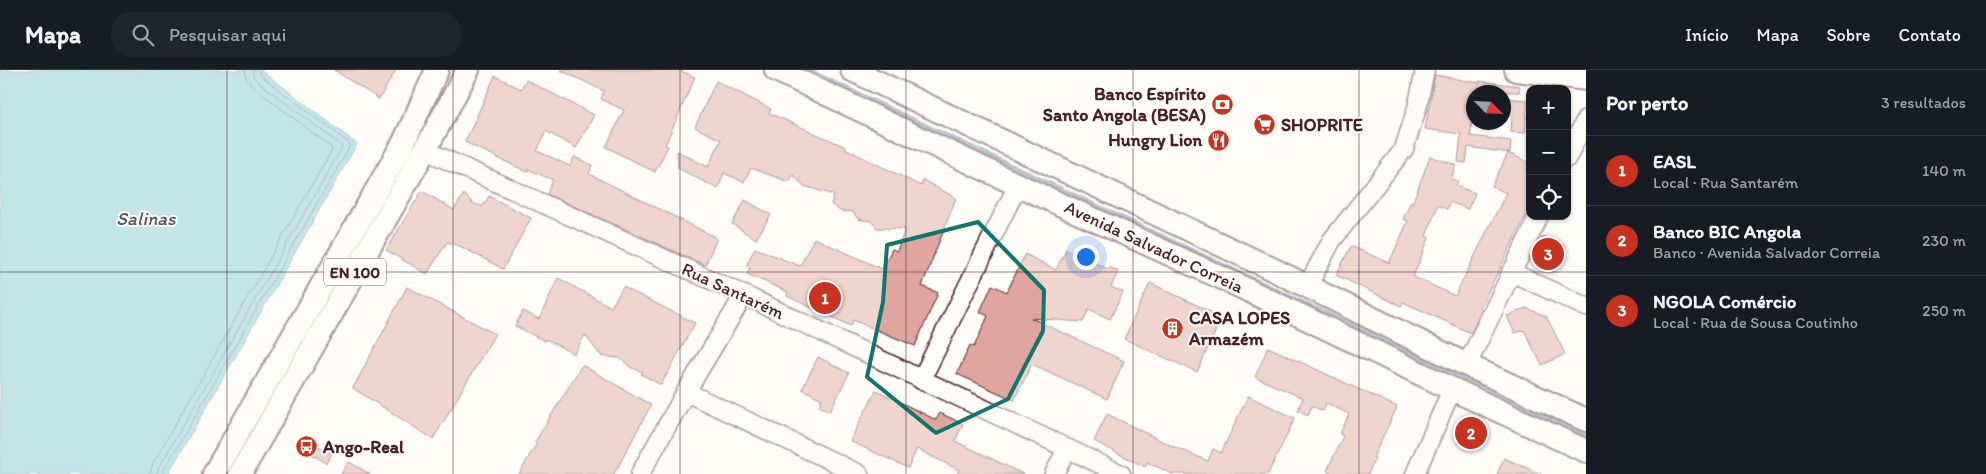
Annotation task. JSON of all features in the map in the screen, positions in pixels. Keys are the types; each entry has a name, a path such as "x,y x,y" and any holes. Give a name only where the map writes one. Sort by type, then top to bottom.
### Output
{"main road":[{"name":"EN 100","path":"214,474 404,142 437,70"},
{"name":"EN 100","path":"240,474 425,150 468,70"},
{"name":"Avenida Salvador Correia","path":"776,70 1018,186 1234,283 1452,389 1586,451"},
{"name":"Avenida Salvador Correia","path":"852,70 1307,286 1467,365 1586,420"},
{"path":"1516,70 1586,79"}],"street":[{"path":"1307,286 1332,240 1404,149 1417,108 1425,70"},
{"path":"1571,150 1586,119"},
{"name":"Rua Santarém","path":"425,150 744,295 1121,474"},
{"path":"921,380 1018,186"},
{"path":"1467,365 1536,220"},
{"path":"1511,272 1586,307"},
{"path":"640,474 744,295"},
{"path":"1415,474 1452,389"},
{"path":"686,392 859,474"},
{"path":"1054,474 1067,448"}],"highlighted area":[{"path":"978,222 1044,290 1043,331 1008,399 936,433 867,377 883,302 887,245"}],"water":[{"name":"Salinas","path":"0,70 261,70 357,144 168,474 0,474"}],"building":[{"path":"334,70 396,70 379,99"},
{"path":"560,70 679,70 695,77 665,145 668,146 655,172 606,147 624,110 601,99 604,91"},
{"path":"1435,75 1479,83 1479,81 1520,86 1519,92 1511,92 1511,85 1466,85 1466,130 1471,130 1470,136 1511,141 1510,153 1468,147 1466,163 1458,162 1461,134 1425,129"},
{"path":"495,76 521,89 526,80 594,115 576,148 546,131 537,151 570,166 574,157 592,165 589,174 717,238 705,265 547,194 553,180 528,169 527,172 465,142"},
{"path":"716,81 771,109 769,113 846,147 846,149 921,186 923,180 956,198 922,286 938,293 915,346 853,320 851,326 787,296 788,292 747,274 750,267 746,266 755,248 800,266 814,238 882,269 892,249 897,251 905,229 877,228 871,221 858,219 853,212 840,211 831,204 834,195 804,186 793,175 789,182 751,168 744,182 724,173 718,189 678,168 677,151 708,167 721,140 695,127"},
{"path":"1511,99 1526,100 1525,133 1511,132"},
{"path":"1508,153 1526,161 1526,216 1480,308 1482,309 1471,333 1403,302 1401,306 1336,275 1351,246 1389,263 1408,221 1403,219 1411,201 1413,202 1430,156 1456,165 1451,179 1458,181 1456,186 1475,193 1468,209 1450,202 1447,209 1438,205 1426,236 1429,238 1414,274 1414,277 1455,296 1506,193 1492,186"},
{"path":"422,191 454,210 464,194 473,204 483,206 489,196 531,218 503,269 460,246 447,242 427,274 386,250"},
{"path":"745,200 771,215 756,239 732,224"},
{"path":"1543,236 1565,246 1553,272 1530,261"},
{"path":"1066,249 1108,269 1109,267 1118,271 1111,287 1123,292 1110,319 1089,309 1083,322 1031,318 1124,361 1107,399 1032,364 1014,400 957,374 970,345 974,347 988,316 980,312 992,285 1007,292 1025,254 1056,270"},
{"path":"558,278 611,307 623,287 695,323 661,385 641,374 643,372 630,367 620,358 601,356 585,335 574,354 546,339 545,341 515,326 523,311 539,319"},
{"name":"CASA LOPES Armazém","path":"1150,283 1222,317 1197,372 1124,339"},
{"path":"407,287 495,334 433,439 353,388"},
{"path":"1526,308 1546,316 1565,354 1542,365 1524,330 1515,333 1507,316"},
{"path":"1268,347 1397,407 1373,457 1375,458 1368,474 1332,474 1327,471 1343,436 1340,434 1349,414 1326,403 1323,411 1312,406 1308,415 1298,410 1303,398 1255,377"},
{"path":"818,357 849,373 830,411 819,406 822,399 802,389"},
{"path":"582,365 651,405 614,474 519,474 537,443 535,442"},
{"path":"876,390 936,420 940,413 963,424 955,441 1023,474 957,474 959,470 917,449 908,468 850,441"},
{"path":"1248,396 1295,418 1268,474 1172,474 1147,462 1145,467 1094,441 1107,414 1172,446 1208,461 1213,449 1221,453"},
{"path":"312,442 332,454 326,463 307,451"},
{"path":"1504,458 1541,474 1497,474"},
{"path":"349,462 370,474 341,474"}],"waterway":[{"path":"808,70 1586,435"}],"place":[{"name":"Banco Espírito Santo Angola (BESA)","path":"1222,104"},
{"name":"SHOPRITE","path":"1265,125"},
{"name":"Hungry Lion","path":"1218,140"},
{"name":"NGOLA Comércio","path":"1548,254"},
{"name":"EASL","path":"825,298"},
{"name":"CASA LOPES Armazém","path":"1173,328"},
{"name":"Banco BIC Angola","path":"1471,433"},
{"name":"Ango-Real","path":"307,447"}]}
